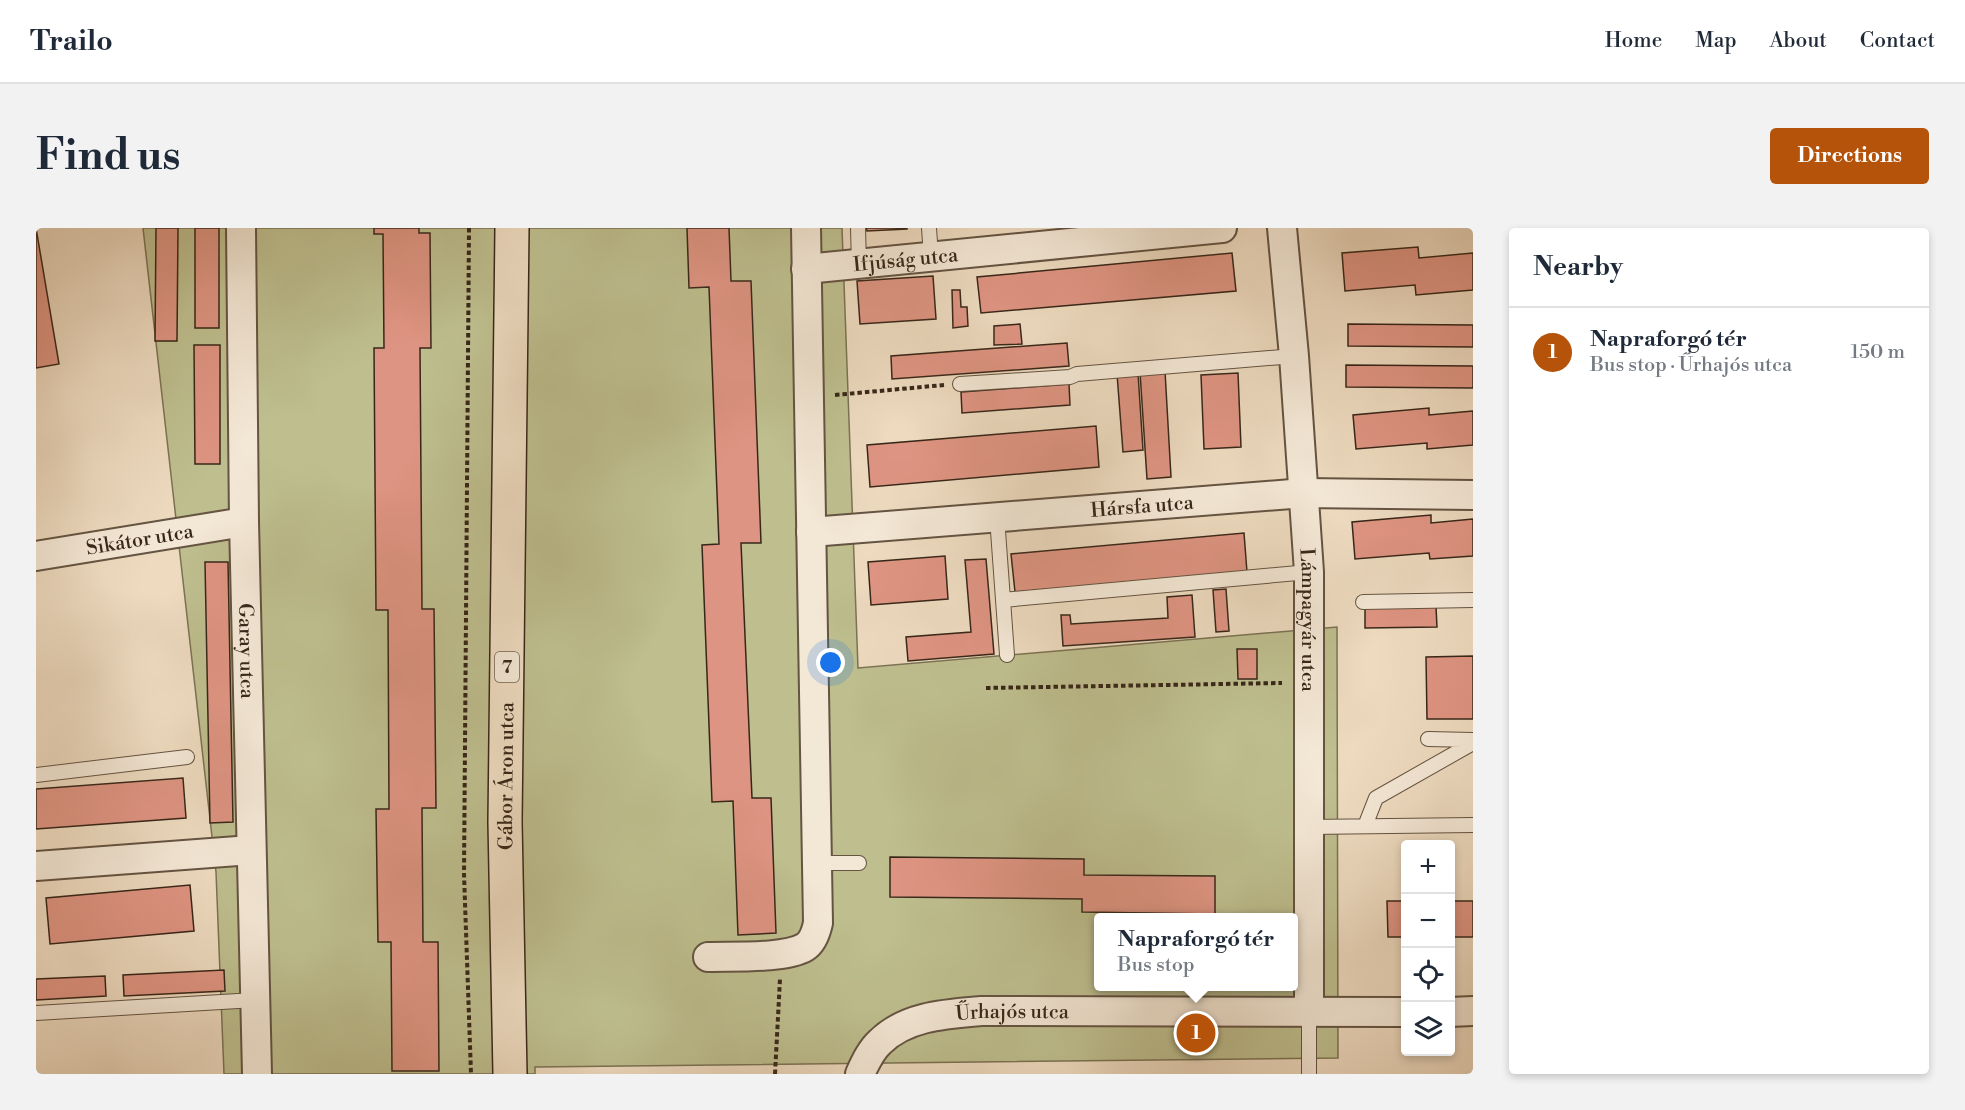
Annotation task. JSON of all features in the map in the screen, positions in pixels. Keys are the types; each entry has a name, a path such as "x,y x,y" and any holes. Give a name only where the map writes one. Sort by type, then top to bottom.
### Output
{"main road":[{"name":"Gábor Áron utca","path":"510,1074 505,810 511,228"}],"street":[{"name":"Garay utca","path":"242,228 244,522 257,1074"},
{"path":"708,957 781,954 804,947 815,934 818,923 806,228"},
{"name":"Ifjúság utca","path":"806,269 1222,228"},
{"name":"Lámpagyár utca","path":"1282,228 1294,356 1309,572 1309,1012"},
{"name":"Hársfa utca","path":"811,532 1304,493 1473,495"},
{"name":"Sikátor utca","path":"36,556 244,522"},
{"path":"36,867 251,850"},
{"name":"Űrhajós utca","path":"860,1074 878,1043 894,1031 931,1017 955,1013 981,1011 1401,1012"},
{"path":"1455,1012 1473,1011"}],"lane":[{"path":"858,228 859,264"},
{"path":"929,228 931,257"},
{"path":"960,384 1294,356"},
{"path":"997,517 1007,655"},
{"path":"1003,600 1309,572"},
{"path":"1363,602 1473,600"},
{"path":"1428,739 1473,741"},
{"path":"1365,826 1376,798 1473,741"},
{"path":"36,776 187,757"},
{"path":"1309,827 1473,825"},
{"path":"816,863 859,863"},
{"path":"36,1013 255,1000"},
{"path":"1309,1012 1309,1074"}],"path":[{"path":"469,228 464,874 471,1074"},
{"path":"808,397 960,384"},
{"path":"986,688 1282,683"},
{"path":"776,1074 781,954"}],"green space":[{"path":"143,228 842,228 858,668 1337,627 1338,1058 535,1067 535,1074 224,1074 216,872"}],"building":[{"path":"36,228 59,364 36,368"},
{"path":"156,228 178,228 177,341 155,341"},
{"path":"195,228 219,228 219,328 195,328"},
{"path":"374,228 419,228 419,233 430,233 431,348 420,348 422,609 434,609 436,808 422,808 423,942 438,942 439,1071 392,1071 391,942 378,942 376,809 389,809 388,610 376,610 374,348 384,348 383,234 374,234"},
{"path":"687,228 729,228 731,281 751,281 761,543 741,543 752,798 771,798 776,933 738,935 733,801 712,802 702,545 719,544 709,287 689,288"},
{"path":"866,228 907,228 907,229 867,231"},
{"path":"1418,247 1419,258 1473,253 1473,290 1416,295 1415,285 1345,291 1342,253"},
{"path":"1232,253 1236,291 981,313 977,277"},
{"path":"933,276 936,319 860,324 857,281"},
{"path":"952,290 960,290 961,307 967,307 968,326 953,328"},
{"path":"1020,324 1022,344 994,345 994,326"},
{"path":"1348,324 1473,325 1473,347 1348,346"},
{"path":"1067,343 1069,366 892,379 891,356"},
{"path":"194,345 220,345 220,464 195,464"},
{"path":"1346,365 1473,366 1473,388 1346,387"},
{"path":"1165,371 1171,477 1147,479 1140,372"},
{"path":"1138,373 1143,450 1123,452 1117,374"},
{"path":"1238,373 1241,447 1204,449 1201,375"},
{"path":"1069,384 1070,405 962,413 961,392"},
{"path":"1429,408 1429,415 1473,411 1473,445 1427,449 1427,443 1356,449 1353,415"},
{"path":"1096,426 1099,467 870,487 867,445"},
{"path":"1431,515 1431,523 1473,519 1473,556 1430,559 1429,553 1355,559 1352,522"},
{"path":"1244,533 1247,572 1015,592 1011,554"},
{"path":"945,556 948,599 871,605 868,562"},
{"path":"986,559 994,654 908,661 906,637 971,632 965,560"},
{"path":"205,562 228,562 233,822 210,823"},
{"path":"1226,589 1229,631 1216,632 1213,590"},
{"path":"1192,595 1195,637 1063,646 1061,615 1070,615 1071,624 1168,618 1167,597"},
{"path":"1436,607 1437,627 1365,628 1365,608"},
{"path":"1237,649 1257,649 1257,679 1238,679"},
{"path":"1473,656 1473,719 1427,719 1426,657"},
{"path":"183,778 186,818 36,829 36,789"},
{"path":"890,857 1084,859 1084,875 1215,876 1215,913 1082,912 1082,899 890,897"},
{"path":"190,885 194,931 50,944 46,898"},
{"path":"1387,901 1401,901 1401,937 1388,937"},
{"path":"1455,901 1473,901 1473,937 1455,937"},
{"path":"224,970 225,991 124,996 123,975"},
{"path":"105,976 106,996 36,1000 36,979"}],"place":[{"name":"Napraforgó tér","path":"1196,1033"}]}
